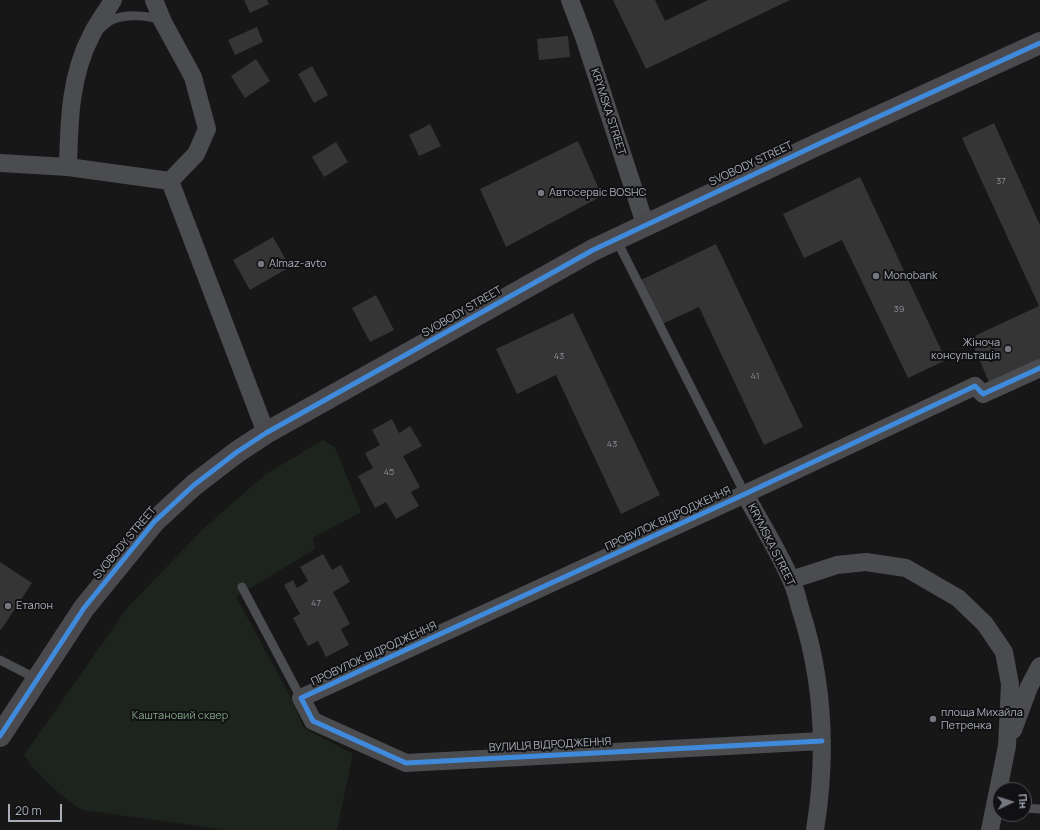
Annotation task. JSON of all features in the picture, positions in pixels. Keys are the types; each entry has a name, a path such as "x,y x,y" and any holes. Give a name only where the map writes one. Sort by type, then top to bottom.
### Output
{"street":[{"path":"68,167 70,122 76,74 91,35 113,0"},
{"path":"154,0 163,22 193,77 207,129 196,154 170,181"},
{"name":"KRYMSKA STREET","path":"570,0 584,37 645,224"},
{"name":"SVOBODY STREET","path":"0,736 84,608 154,522 194,485 237,452 266,433 521,289 616,238 1040,43"},
{"path":"0,164 68,167 170,181"},
{"path":"170,181 266,433"},
{"name":"ПРОВУЛОК ВІДРОДЖЕННЯ","path":"301,698 745,494 975,386 983,394 1040,368"},
{"name":"KRYMSKA STREET","path":"745,494 792,580 809,634 822,710 821,794 815,830"},
{"path":"792,580 837,565 866,562 906,568 958,598 985,624 1004,652 1010,684 1007,746 1001,782"},
{"path":"1007,746 1034,687 1040,666"},
{"path":"1010,684 1034,687"},
{"name":"ВУЛИЦЯ ВІДРОДЖЕННЯ","path":"301,698 313,720 406,762 822,741"}],"lane":[{"path":"91,35 114,19 135,16 155,18 163,22"},
{"name":"KRYMSKA STREET","path":"616,238 745,494"},
{"path":"242,587 301,698"},
{"path":"0,660 37,679"}],"green space":[{"name":"Каштановий сквер","path":"323,440 335,447 361,512 313,538 315,549 236,597 288,692 304,728 353,754 337,830 227,830 82,810 58,792 43,778 24,755 128,607 203,529 266,474"}],"building":[{"path":"244,0 267,0 269,4 250,13"},
{"path":"613,0 655,0 665,21 708,0 790,0 646,69"},
{"path":"257,27 263,42 235,55 228,40"},
{"path":"568,36 570,57 539,60 537,39"},
{"path":"256,59 270,81 245,98 231,76"},
{"path":"312,66 328,95 314,103 298,74"},
{"path":"994,123 1040,225 1040,359 989,382 970,338 1039,306 962,138"},
{"path":"430,124 441,146 419,156 409,135"},
{"name":"Автосервіс BOSHC","path":"578,141 602,196 506,247 480,189"},
{"path":"336,142 348,162 324,177 312,157"},
{"path":"860,177 946,360 908,378 842,240 804,258 783,214"},
{"name":"Almaz-avto","path":"273,237 290,267 250,290 233,260"},
{"path":"716,244 803,427 764,445 699,307 660,325 639,281"},
{"path":"376,295 394,330 370,342 352,308"},
{"path":"573,313 660,495 621,514 556,375 517,394 496,349"},
{"path":"392,419 399,433 410,426 422,446 403,456 420,487 411,492 419,506 396,519 386,502 375,508 358,476 373,468 365,453 380,445 372,430"},
{"path":"323,554 332,570 341,565 350,582 333,592 350,624 341,629 349,645 326,657 318,641 308,646 293,618 300,614 284,585 293,580 297,588 308,581 300,567"},
{"name":"Еталон","path":"0,562 32,583 1,630 0,629"}],"cycle path":[{"path":"0,736 84,608 154,522 194,485 237,452 266,433 593,250 823,142 1040,43"},
{"path":"822,741 406,763 313,721 301,698 745,494 975,386 983,394 1040,368"}],"place":[{"name":"Автосервіс BOSHC","path":"541,193"},
{"name":"Almaz-avto","path":"261,264"},
{"name":"Monobank","path":"876,276"},
{"name":"Жіноча консультація","path":"1008,349"},
{"name":"Еталон","path":"8,606"},
{"name":"площа Михайла Петренка","path":"933,719"}]}
